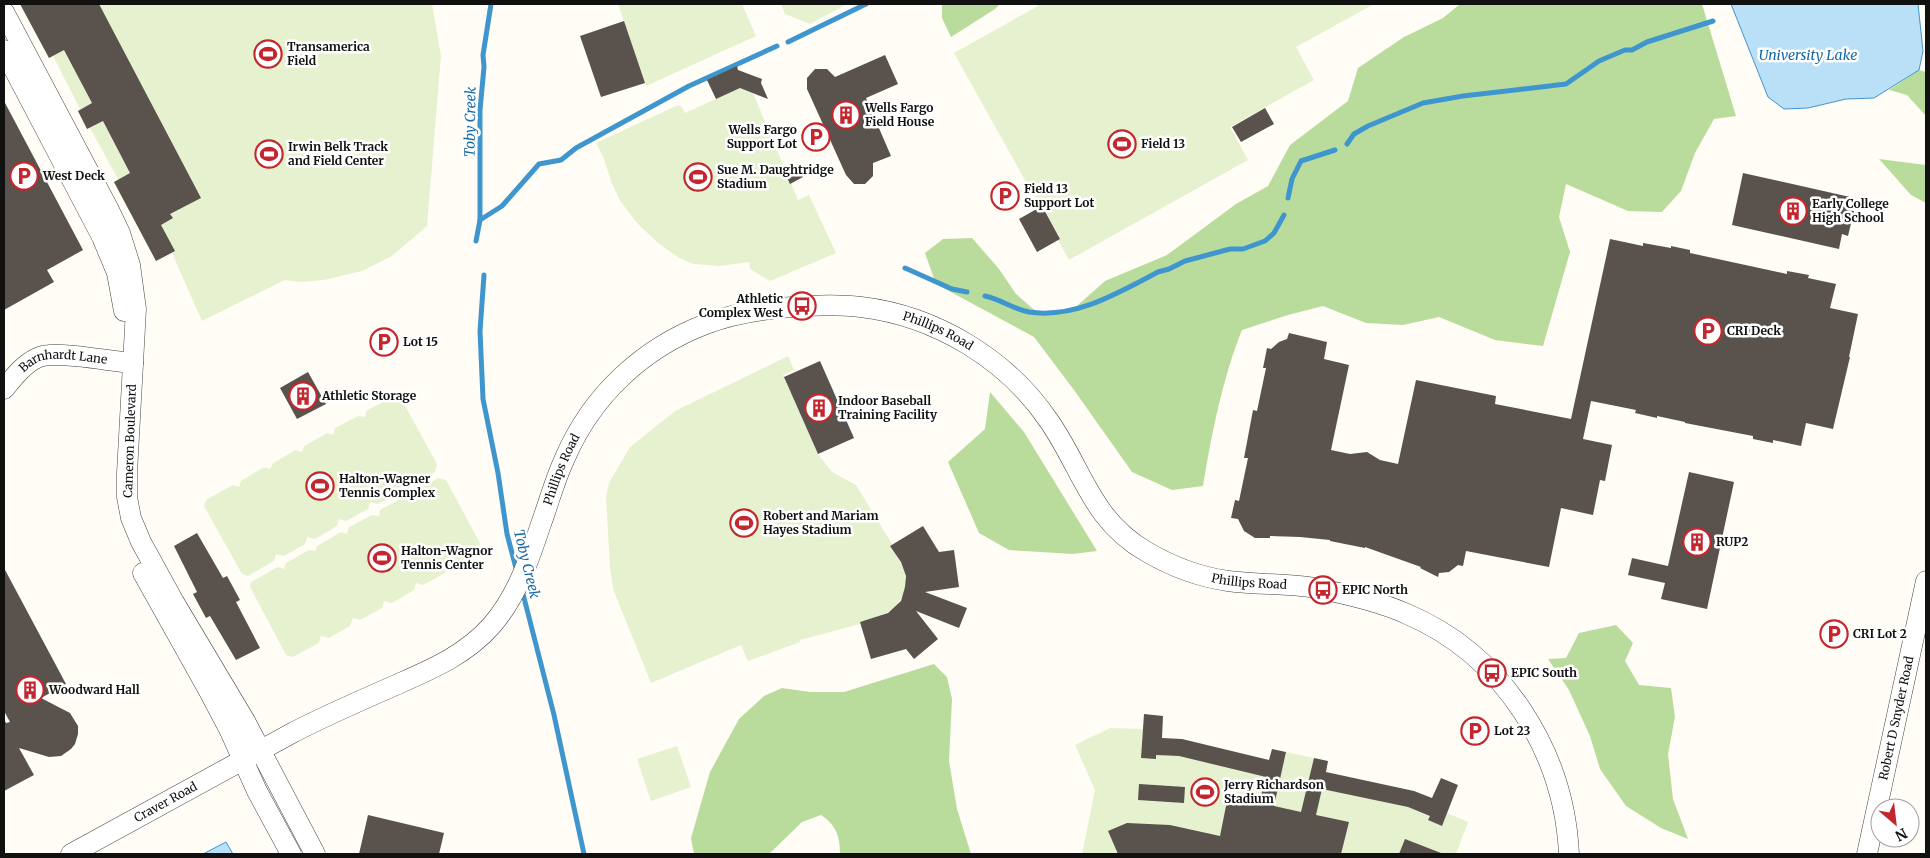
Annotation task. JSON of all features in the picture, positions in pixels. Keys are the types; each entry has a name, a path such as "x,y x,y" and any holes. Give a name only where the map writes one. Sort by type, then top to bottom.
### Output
{"street":[{"name":"Cameron Boulevard","path":"4,12 109,210 120,233 130,265 136,321 128,363 114,480 114,502 119,524 124,538 165,615 229,729 291,854"},
{"name":"Cameron Boulevard","path":"4,50 93,216 112,260 121,289 125,315 128,363 127,497 141,542 174,602 216,670 315,854"},
{"name":"Phillips Road","path":"260,750 322,718 442,665 465,650 485,632 501,613 518,584 564,459 589,414 612,386 629,370 670,340 721,318 778,308 822,305 853,306 876,309 916,320 947,332 976,349 1003,370 1023,389 1053,426 1098,509 1122,535 1149,554 1196,574 1216,579 1301,586 1364,599 1408,614 1434,627 1458,644 1479,661 1502,684 1520,707 1537,735 1551,763 1560,796 1566,823 1569,854"},
{"name":"Barnhardt Lane","path":"4,390 31,361 42,355 128,363"},
{"name":"Robert D Snyder Road","path":"1867,854 1926,581"},
{"name":"Craver Road","path":"71,854 260,750"}],"green space":[{"name":"Irwin Belk Track and Field Center","path":"20,4 432,4 441,56 427,226 392,256 362,271 324,280 301,282 285,280 202,321 172,253 156,261 114,182 118,179 90,128 87,129 78,111 80,109 53,56 49,58"},
{"path":"618,4 742,4 756,36 646,86"},
{"path":"781,4 847,4 810,24 785,14"},
{"path":"942,4 1000,4 951,37 942,18"},
{"name":"Field 13","path":"1037,4 1374,4 1296,47 1314,80 1230,127 1248,160 1069,260 1058,240 1060,238 1042,206 1040,207 954,53 1038,6"},
{"path":"1460,4 1702,4 1736,116 1714,119 1695,153 1681,191 1662,212 1628,211 1566,184 1559,217 1570,252 1543,346 1495,340 1439,317 1403,325 1366,323 1323,306 1242,330 1223,387 1203,486 1172,490 1132,472 1034,337 936,284 925,253 943,239 972,238 999,269 1016,294 1039,314 1070,312 1105,281 1167,255 1236,204 1268,186 1290,145 1348,101 1358,68 1404,37 1443,18"},
{"path":"1919,70 1926,72 1926,116 1907,95 1889,90"},
{"name":"Sue M. Daughtridge Stadium","path":"740,88 753,93 798,200 809,195 836,253 770,281 750,269 749,262 719,266 694,264 679,258 658,243 638,224 621,202 596,143 678,105 682,107 685,113"},
{"path":"1879,159 1926,165 1926,203 1911,195"},
{"name":"Robert and Mariam Hayes Stadium","path":"788,356 794,370 783,375 818,454 832,472 856,485 892,544 890,546 898,557 905,575 905,589 902,597 888,612 860,622 860,624 800,640 800,642 748,661 741,645 651,683 613,589 606,497 609,483 630,447 675,411"},
{"path":"990,392 1024,432 1097,551 1073,554 1009,550 979,533 948,462 985,429"},
{"name":"Halton-Wagner Tennis Complex","path":"390,398 403,402 437,464 435,472 409,487 402,485 400,492 378,504 370,502 368,509 346,521 339,519 337,526 315,539 307,537 305,544 284,556 276,554 274,561 248,576 242,574 204,506 206,500 233,485 239,487 241,481 264,467 270,469 273,463 296,450 302,452 304,446 327,433 333,435 335,428 358,416 365,417 366,411"},
{"name":"Halton-Wagner Tennis Complex","path":"438,478 446,480 480,543 477,555 454,568 447,566 445,573 423,585 416,583 414,590 392,603 384,601 382,608 360,620 353,618 350,626 329,638 321,636 319,643 293,657 286,655 250,587 251,582 278,567 284,569 286,563 309,550 316,551 317,546 341,532 347,534 349,527 372,515 379,516 380,510 404,497 410,499 412,493"},
{"path":"1616,625 1633,643 1625,661 1639,685 1671,688 1675,717 1668,754 1673,799 1688,839 1661,828 1626,806 1600,769 1590,736 1569,690 1548,659 1566,658 1579,633"},
{"path":"934,664 947,677 952,699 949,761 957,809 971,854 840,854 839,842 834,827 821,815 802,822 769,854 694,854 691,838 710,772 739,719 764,696 782,688 810,692 844,692"},
{"name":"Jerry Richardson Stadium","path":"1110,728 1143,729 1141,758 1156,759 1156,755 1179,756 1266,777 1265,781 1278,784 1286,752 1314,758 1307,789 1322,789 1409,807 1430,816 1428,820 1442,826 1447,813 1468,822 1456,854 1082,854 1095,790 1075,745"},
{"path":"677,746 691,787 651,801 637,759"}],"water":[{"name":"University Lake","path":"1731,4 1918,4 1923,51 1919,70 1874,98 1846,99 1808,108 1784,109 1768,97"},
{"path":"226,842 233,854 203,854"}],"building":[{"path":"20,4 99,4 201,198 170,214 173,218 161,225 175,251 156,261 114,182 130,173 103,121 87,129 78,111 92,103 64,50 49,58"},
{"path":"624,21 645,83 601,97 580,36"},
{"name":"Wells Fargo Field House","path":"885,55 898,84 866,98 891,156 873,163 873,176 865,184 854,184 846,175 807,89 807,78 815,69 827,69 835,77"},
{"path":"737,66 738,70 762,79 761,83 768,99 740,88 716,99 707,80"},
{"name":"West Deck","path":"4,101 83,250 47,270 54,282 4,310"},
{"path":"1265,108 1274,124 1241,142 1232,127"},
{"path":"798,165 803,177 790,184 784,171"},
{"name":"Early College High School","path":"1743,173 1850,197 1847,210 1854,211 1848,236 1842,234 1839,249 1732,225"},
{"path":"1042,206 1060,239 1037,252 1019,219"},
{"path":"1610,239 1643,246 1643,243 1671,248 1671,246 1690,250 1690,253 1787,274 1787,271 1809,275 1808,278 1836,284 1830,308 1858,314 1833,429 1806,423 1801,446 1773,440 1773,443 1753,439 1753,436 1657,416 1657,418 1635,413 1636,410 1591,401 1583,439 1612,445 1605,481 1600,480 1593,515 1561,508 1549,567 1466,551 1463,566 1458,565 1449,572 1439,573 1438,577 1421,567 1365,547 1330,540 1300,537 1270,536 1270,538 1255,538 1244,531 1238,519 1231,518 1235,500 1239,501 1248,458 1244,458 1253,410 1257,411 1266,368 1263,368 1267,348 1271,349 1279,342 1287,339 1289,333 1327,342 1324,359 1349,365 1331,450 1350,454 1367,452 1380,460 1398,464 1416,380 1496,396 1495,404 1571,419"},
{"name":"Indoor Baseball Training Facility","path":"820,361 854,438 818,454 784,377"},
{"name":"Athletic Storage","path":"308,372 326,404 297,419 280,388"},
{"name":"RUP2","path":"1689,472 1734,482 1707,609 1661,599 1665,583 1628,575 1632,558 1668,566"},
{"path":"923,526 939,552 954,550 959,587 925,592 967,608 959,628 916,611 938,639 914,659 906,649 871,659 860,622 888,613 901,601 906,576 901,562 890,546"},
{"path":"197,533 223,578 227,576 240,600 236,602 260,648 236,660 210,616 206,618 193,594 197,592 174,546"},
{"name":"Woodward Hall","path":"4,568 66,684 41,698 70,713 78,726 78,734 75,744 61,756 49,757 19,748 34,775 4,791 4,719 6,723 10,722 4,711"},
{"path":"1144,714 1163,716 1162,738 1182,739 1269,760 1272,749 1286,752 1274,806 1301,812 1314,758 1328,761 1326,772 1414,791 1432,798 1441,778 1458,785 1442,826 1428,820 1430,816 1408,807 1322,789 1316,815 1349,822 1341,854 1118,854 1108,831 1127,823 1170,825 1220,836 1228,796 1259,803 1266,777 1179,756 1156,755 1156,759 1141,758"},
{"path":"1139,784 1185,787 1184,803 1138,800"},
{"path":"368,815 444,833 439,854 359,854"},
{"path":"1405,839 1441,853 1441,854 1399,854"}],"waterway":[{"name":"Toby Creek","path":"476,241 480,220 480,110 484,67 483,55 491,4"},
{"path":"788,42 866,4"},
{"path":"1347,144 1354,134 1368,126 1423,103 1463,96 1566,84 1599,61 1625,50 1632,50 1647,42 1713,21"},
{"path":"480,220 502,206 539,164 561,160 576,148 689,86 777,46"},
{"path":"1288,198 1292,179 1301,161 1335,150"},
{"path":"985,296 1029,312 1063,312 1079,308 1112,296 1158,272 1185,261 1230,249 1243,249 1265,241 1274,233 1284,215"},
{"path":"905,268 952,289 967,292"},
{"name":"Toby Creek","path":"484,275 480,331 483,399 498,473 507,534 517,572"},
{"name":"Toby Creek","path":"522,590 554,715 584,854"}],"place":[{"name":"Transamerica Field","path":"268,54"},
{"name":"Wells Fargo Field House","path":"846,115"},
{"name":"Wells Fargo Support Lot","path":"816,137"},
{"name":"Field 13","path":"1122,144"},
{"name":"Irwin Belk Track and Field Center","path":"269,154"},
{"name":"West Deck","path":"24,176"},
{"name":"Sue M. Daughtridge Stadium","path":"698,177"},
{"name":"Field 13 Support Lot","path":"1005,196"},
{"name":"Early College High School","path":"1793,211"},
{"name":"Athletic Complex West","path":"802,306"},
{"name":"CRI Deck","path":"1708,331"},
{"name":"Lot 15","path":"384,342"},
{"name":"Athletic Storage","path":"303,396"},
{"name":"Indoor Baseball Training Facility","path":"819,408"},
{"name":"Halton-Wagner Tennis Complex","path":"320,486"},
{"name":"Robert and Mariam Hayes Stadium","path":"744,523"},
{"name":"RUP2","path":"1697,542"},
{"name":"Halton-Wagnor Tennis Center","path":"382,558"},
{"name":"EPIC North","path":"1323,590"},
{"name":"CRI Lot 2","path":"1834,634"},
{"name":"EPIC South","path":"1492,673"},
{"name":"Woodward Hall","path":"30,690"},
{"name":"Lot 23","path":"1475,731"},
{"name":"Jerry Richardson Stadium","path":"1205,792"}]}
